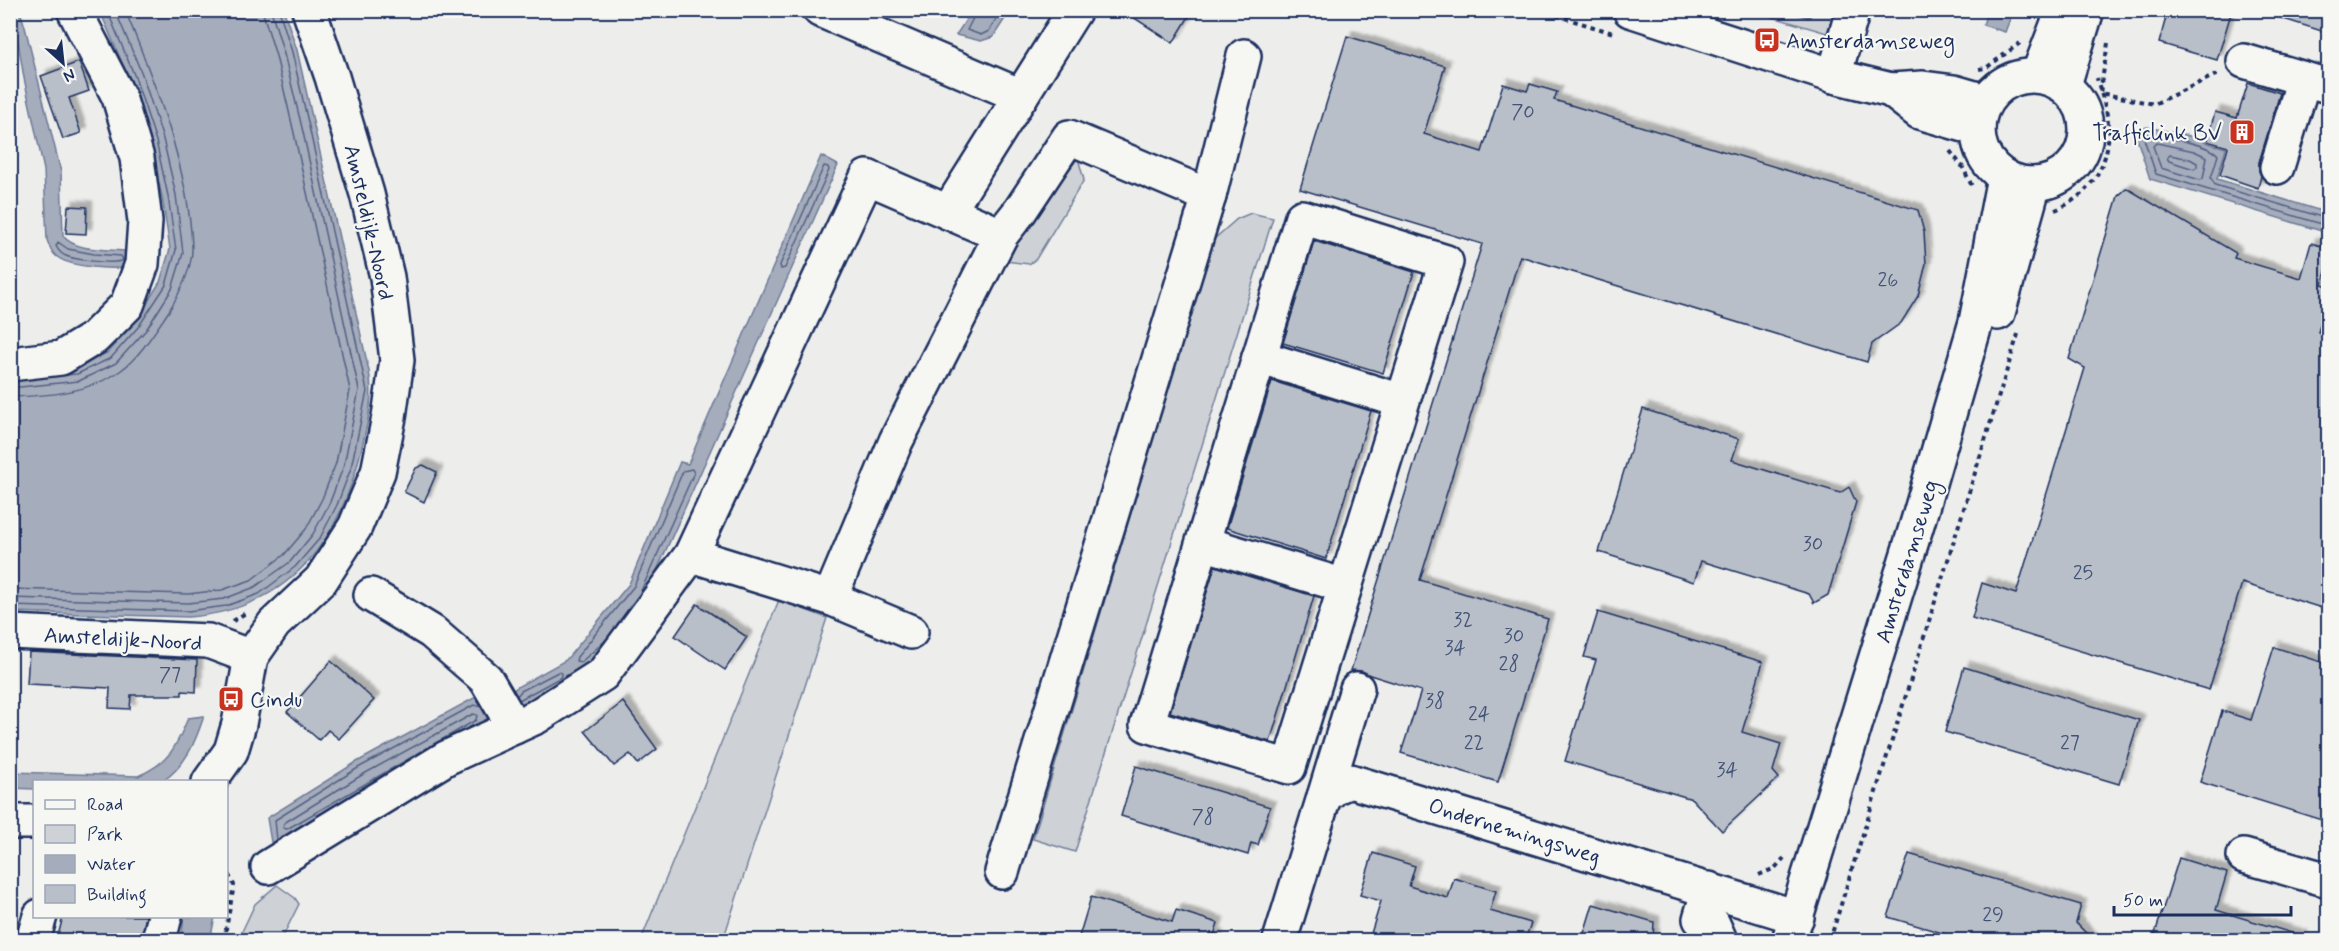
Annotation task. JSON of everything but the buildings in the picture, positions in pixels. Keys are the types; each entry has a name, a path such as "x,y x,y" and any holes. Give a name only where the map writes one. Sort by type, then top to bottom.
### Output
{"street":[{"path":"10,364 61,358 94,338 127,305 142,264 145,221 137,158 119,97 74,10"},
{"name":"Amsteldijk-Noord","path":"10,632 208,641 250,657 274,624 321,580 355,527 378,471 397,360 387,277 367,194 309,10"},
{"path":"819,10 1021,96"},
{"path":"948,212 1075,10"},
{"path":"1630,10 1834,76 1892,90 1919,112 1966,111 1995,89 2022,76 2051,80 2076,97 2084,112 2087,128 2085,146 2077,161 2065,173 2023,200 1984,156 1966,111"},
{"path":"1834,76 1853,10"},
{"path":"2062,48 2064,10"},
{"path":"2051,80 2062,48 2087,10"},
{"path":"1002,872 1209,196 1244,56"},
{"path":"2244,61 2316,82 2277,167"},
{"path":"830,598 896,441 1002,235 1069,137 1209,196"},
{"path":"268,867 446,758 536,717 603,674 691,555 867,177 1002,235"},
{"name":"Amsterdamseweg","path":"1798,933 2003,295 2023,200"},
{"path":"1302,218 1446,262 1289,767 1147,724 1259,357 1302,218"},
{"path":"1259,357 1402,400"},
{"path":"1203,543 1345,586"},
{"path":"691,555 830,598 911,632"},
{"path":"371,595 432,632 486,679 514,727"},
{"path":"209,780 231,751 239,724 250,657"},
{"path":"1280,940 1357,689"},
{"path":"1297,740 1337,753"},
{"name":"Ondernemingsweg","path":"1324,797 1336,787 1350,781 1709,889 1798,933"},
{"path":"10,822 33,822"},
{"path":"2244,856 2328,880"},
{"path":"1709,889 1700,920 1713,924 1720,940"},
{"path":"33,940 39,918"},
{"path":"159,940 164,918"}],"path":[{"path":"2100,93 2109,38"},
{"path":"2041,42 2062,48 2088,62 2095,70 2100,93 2108,122 2108,149 2105,158 2098,175 2081,195 2057,209 2023,200 1977,197 1962,166 1944,143 1966,111 1965,72 1986,68 2019,44 2041,42"},
{"path":"2100,93 2154,105 2244,61"},
{"path":"2023,200 2057,209"},
{"name":"Amsterdamseweg","path":"1830,940 2022,323"},
{"path":"208,641 237,618 255,608"},
{"path":"224,940 234,885 228,874"}],"green space":[{"path":"1834,10 1827,33 1752,11"},
{"path":"1078,158 1084,180 1036,259 1029,264 989,259 969,260 982,232 1019,234"},
{"path":"1251,213 1273,218 1075,852 1033,839 1213,240 1237,219"},
{"path":"779,600 827,618 723,940 641,940"},
{"path":"277,885 295,898 299,904 281,940 238,940 255,904"}],"water":[{"path":"13,11 20,11 25,27 61,172 63,236 76,245 84,247 127,251 127,267 101,268 70,263 56,256 49,246 44,170 24,78"},
{"path":"100,11 284,11 297,50 369,371 371,400 362,447 353,481 325,540 305,564 282,585 255,601 224,612 188,617 11,612 11,375 75,368 107,353 135,322 160,282 170,249 150,143 129,79"},
{"path":"972,11 1010,11 993,37 981,41 956,35"},
{"path":"1987,11 2013,11 2005,32 1983,25"},
{"path":"2147,127 2204,139 2204,142 2226,148 2217,179 2328,213 2328,233 2150,179 2136,136 2139,130"},
{"path":"821,156 838,165 645,597 607,649 567,680 522,706 514,705 508,695 517,687 566,660 629,584 680,462 688,464"},
{"path":"474,698 485,702 497,723 273,854 267,818 355,763"},
{"path":"204,716 189,753 178,768 164,780 33,780 33,789 11,788 11,772 138,776 164,760 175,746 188,718"},
{"path":"184,918 215,918 210,940 181,940"}],"waterway":[{"path":"1793,10 1808,15"}],"place":[{"name":"Amsterdamseweg","path":"1767,40"},
{"name":"Trafficlink BV","path":"2242,132"},
{"name":"Cindu","path":"231,699"}]}
